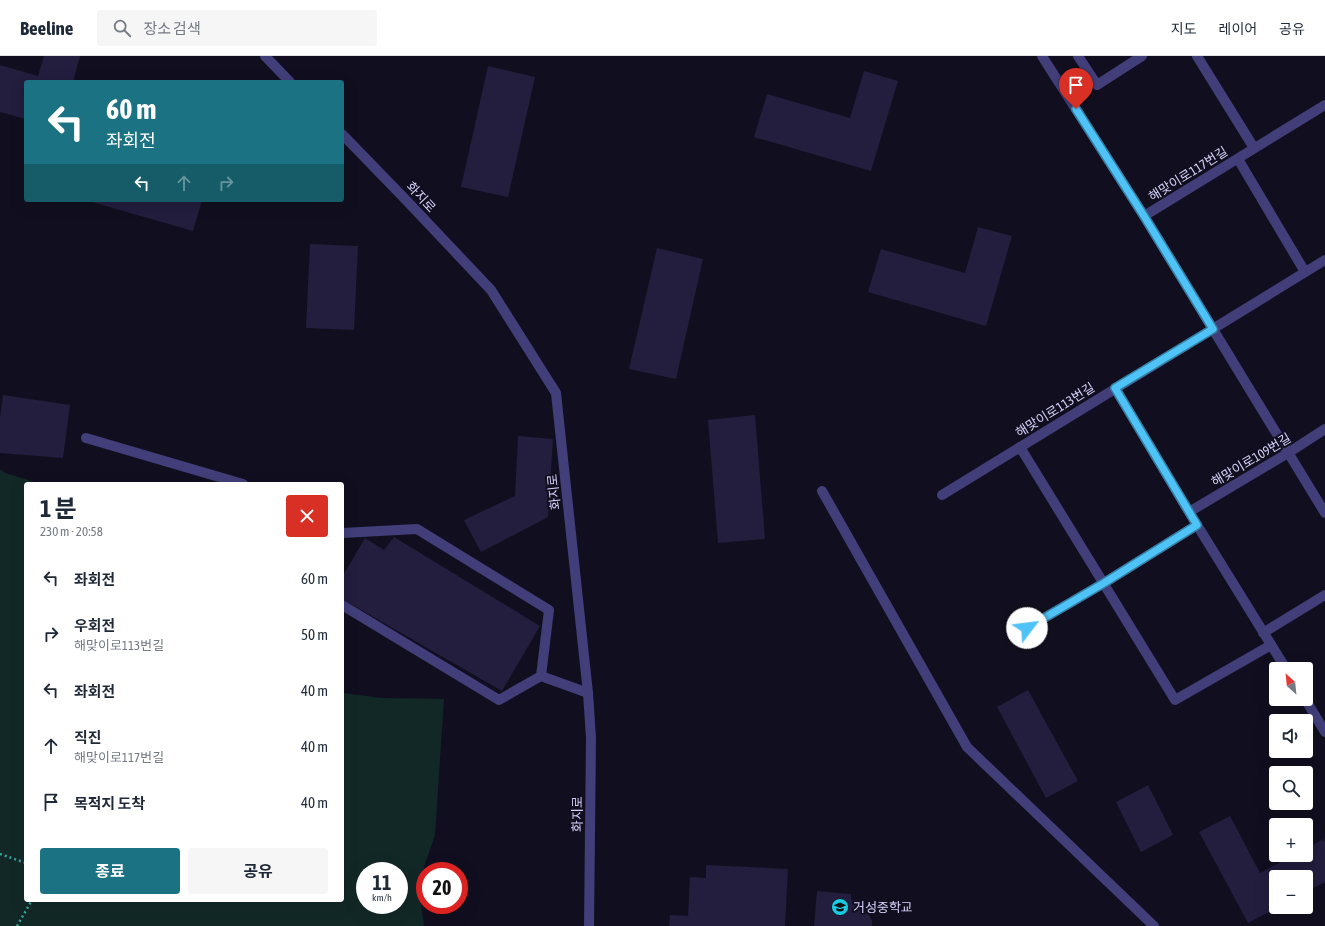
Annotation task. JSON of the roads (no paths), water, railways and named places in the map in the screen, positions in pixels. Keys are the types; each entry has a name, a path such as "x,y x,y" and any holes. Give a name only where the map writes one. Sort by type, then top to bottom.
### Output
{"street":[{"path":"265,56 288,80"},
{"name":"해맞이로117번길","path":"1042,56 1144,216 1325,105"},
{"path":"1078,56 1097,85 1142,56"},
{"path":"1197,56 1254,148"},
{"name":"화지로","path":"344,136 491,290 556,393 588,693 591,738 589,926"},
{"path":"1238,159 1305,272"},
{"path":"1144,216 1325,513"},
{"name":"해맞이로113번길","path":"942,495 1325,260"},
{"path":"1115,388 1189,512 1282,662"},
{"name":"해맞이로109번길","path":"1189,512 1288,453 1325,429"},
{"path":"86,438 236,482"},
{"path":"1020,447 1175,700 1271,645"},
{"path":"822,491 967,747 1154,926"},
{"path":"1027,628 1104,583 1197,525"},
{"path":"344,533 417,529 549,610 541,676"},
{"path":"1263,632 1325,595"},
{"path":"344,606 499,700 541,676 588,693"},
{"path":"1309,706 1325,732"}],"place":[{"name":"거성중학교","path":"840,907"}]}
